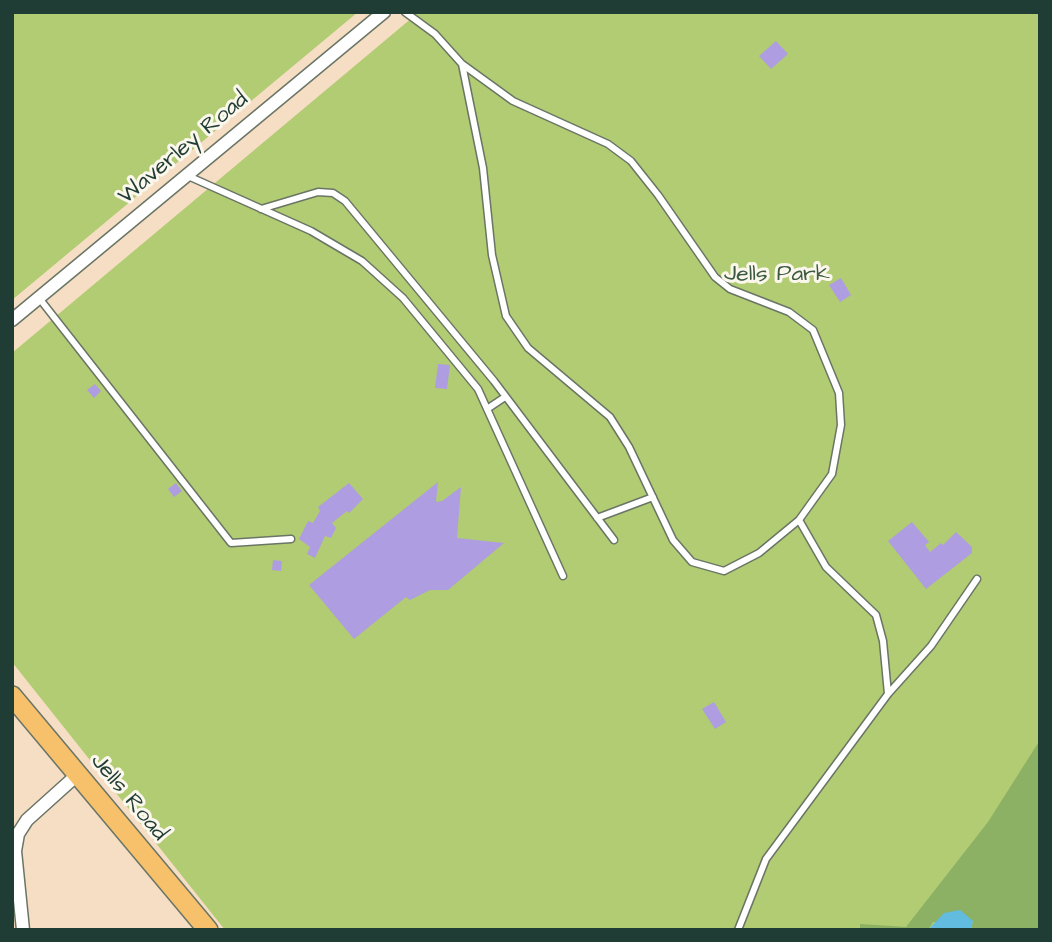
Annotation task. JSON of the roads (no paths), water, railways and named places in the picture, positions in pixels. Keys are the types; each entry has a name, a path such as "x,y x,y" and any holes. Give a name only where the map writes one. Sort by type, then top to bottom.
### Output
{"main road":[{"name":"Jells Road","path":"12,696 208,930"}],"street":[{"name":"Waverley Road","path":"12,320 384,12"},
{"path":"23,930 14,882 18,834 26,820 77,775"}],"lane":[{"path":"405,12 435,34 462,64 513,101 608,144 620,153 658,195 715,277 730,289 789,312 813,330 839,393 841,425 832,474 799,520 759,553 724,570 692,562 673,540 629,447 610,417 528,348 506,316 496,279 483,168 462,64"},
{"path":"186,175 311,232 362,261 403,298 478,389 563,576"},
{"path":"261,209 318,192 333,193 345,201 505,397 575,493 614,540"},
{"path":"39,298 231,543 291,539"},
{"path":"487,409 505,397"},
{"path":"597,518 653,497"},
{"path":"799,520 826,567 876,615 883,641 888,694"},
{"path":"738,930 765,859 888,694 931,646 977,579"}],"water":[{"path":"960,910 973,921 971,930 928,930 944,913"}],"park label":[{"name":"Jells Park","path":"777,275"}]}
